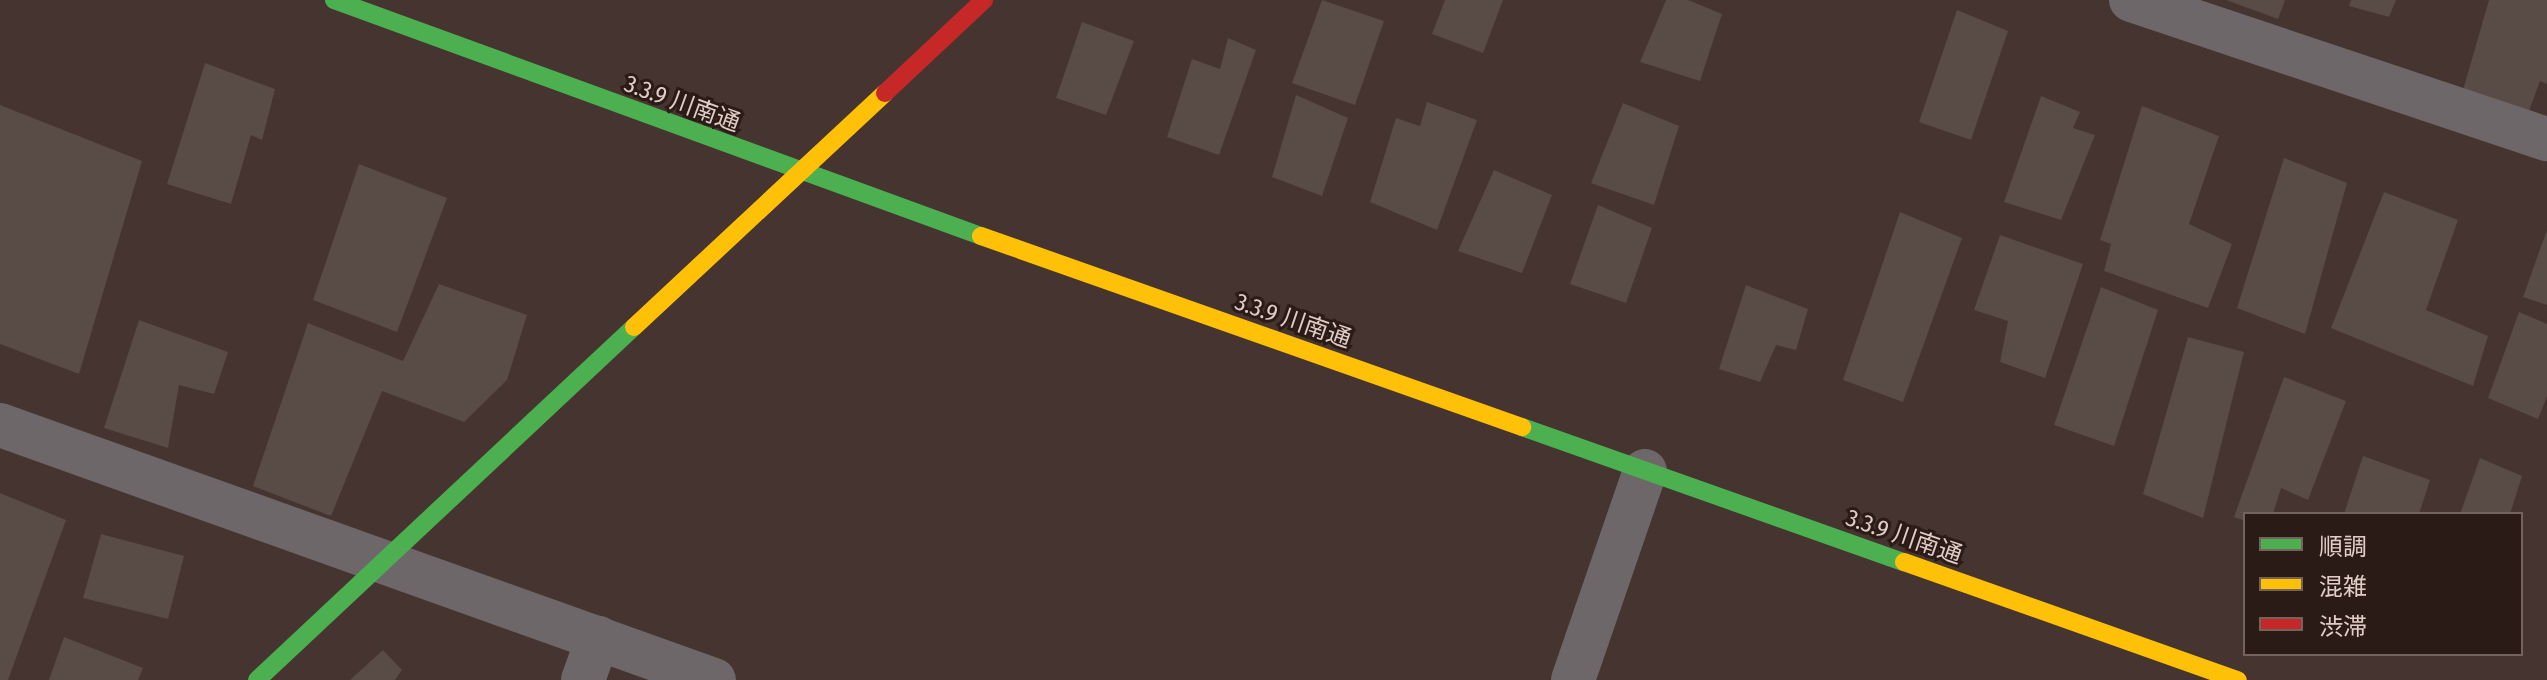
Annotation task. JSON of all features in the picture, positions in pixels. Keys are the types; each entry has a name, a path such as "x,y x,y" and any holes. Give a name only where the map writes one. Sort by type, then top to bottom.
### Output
{"street":[{"name":"3.3.9 川南通","path":"334,0 799,172 2238,680"},
{"path":"257,680 984,0"},
{"path":"2131,0 2547,139"},
{"path":"0,425 714,680"},
{"path":"1573,680 1645,471"},
{"path":"583,680 598,638"}],"building":[{"path":"1322,0 1384,21 1355,105 1292,83"},
{"path":"1445,0 1503,0 1483,53 1432,34"},
{"path":"1666,0 1688,0 1722,14 1700,81 1640,62"},
{"path":"2226,0 2285,0 2278,19"},
{"path":"2351,0 2396,0 2389,17 2349,6"},
{"path":"2489,0 2547,0 2547,84 2540,81 2529,111 2463,90"},
{"path":"1957,10 2008,31 1971,140 1919,122"},
{"path":"1082,22 1134,41 1106,115 1056,98"},
{"path":"1228,38 1256,50 1219,155 1167,137 1192,59 1220,69"},
{"path":"205,63 275,89 262,140 251,135 231,204 167,184"},
{"path":"1296,95 1348,118 1322,196 1272,177"},
{"path":"2041,96 2080,112 2073,128 2095,135 2061,220 2004,202"},
{"path":"1427,102 1477,120 1437,230 1370,202 1396,118 1420,126"},
{"path":"1623,103 1679,126 1654,205 1591,183"},
{"path":"0,105 142,161 79,374 0,344"},
{"path":"2142,106 2219,136 2189,224 2232,244 2208,308 2104,271 2111,244 2100,240"},
{"path":"2284,158 2347,183 2305,334 2237,308"},
{"path":"359,164 447,198 397,332 313,300"},
{"path":"1494,170 1552,195 1522,273 1458,251"},
{"path":"2384,192 2458,220 2426,310 2488,336 2473,386 2331,328"},
{"path":"1598,205 1652,228 1626,303 1570,284"},
{"path":"1900,212 1962,238 1903,402 1843,380"},
{"path":"2547,230 2547,305 2523,297"},
{"path":"2000,235 2083,264 2045,378 2000,362 2008,321 1974,310"},
{"path":"439,284 527,315 507,380 464,422 382,391 331,516 253,486 308,323 403,361"},
{"path":"1746,285 1808,309 1796,350 1776,345 1760,382 1719,369"},
{"path":"2101,287 2158,310 2114,446 2054,425"},
{"path":"2519,312 2547,324 2547,396 2538,419 2488,398"},
{"path":"139,320 228,352 214,394 179,385 168,448 104,428"},
{"path":"2188,337 2244,352 2203,518 2143,494"},
{"path":"2284,377 2346,401 2308,500 2281,488 2274,512 2243,512 2243,520 2234,517"},
{"path":"2363,456 2430,480 2420,512 2345,512"},
{"path":"2480,458 2522,476 2511,512 2461,512"},
{"path":"0,493 66,520 8,680 0,680"},
{"path":"101,534 184,556 168,619 83,598"},
{"path":"64,637 143,668 138,680 49,680"},
{"path":"383,650 402,670 395,680 350,680"}],"traffic: fast":[{"path":"334,0 981,236"},
{"path":"257,680 634,327"},
{"path":"1522,427 1904,562"}],"traffic: slow":[{"path":"634,327 885,93"},
{"path":"981,236 1522,427"},
{"path":"1904,562 2238,680"}],"traffic: jam":[{"path":"885,93 984,0"}]}
